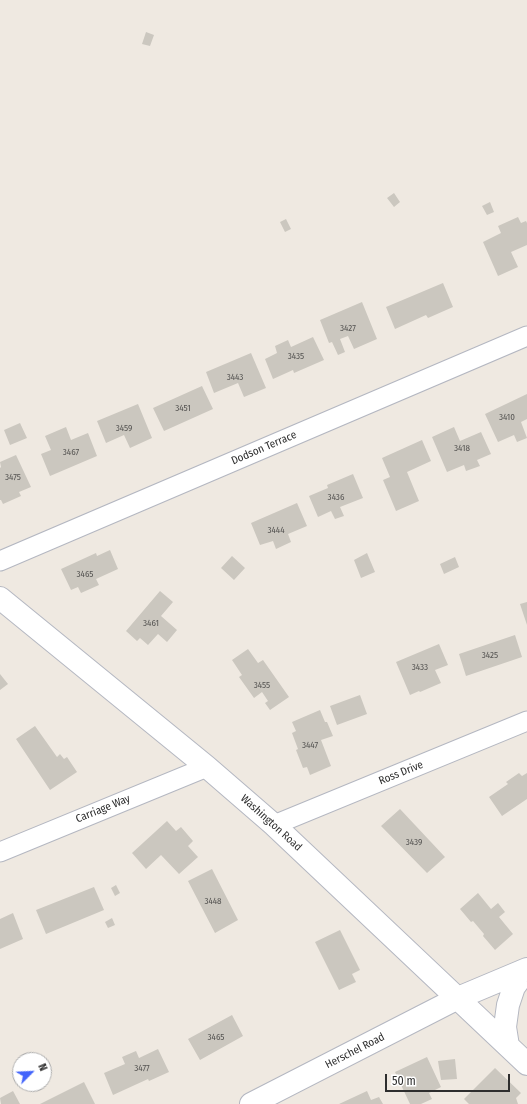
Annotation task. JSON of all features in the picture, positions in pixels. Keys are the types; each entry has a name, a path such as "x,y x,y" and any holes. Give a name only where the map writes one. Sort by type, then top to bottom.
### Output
{"street":[{"name":"Dodson Terrace","path":"0,561 527,336"},
{"name":"Washington Road","path":"0,598 207,767 274,825 527,1064"},
{"name":"Ross Drive","path":"274,825 527,721"},
{"name":"Carriage Way","path":"0,852 207,767"},
{"name":"Herschel Road","path":"251,1104 458,998 527,969"},
{"path":"508,1046 505,1027 508,1005 514,987 527,969"}],"building":[{"path":"146,32 154,35 150,46 142,44"},
{"path":"394,193 400,202 394,207 387,198"},
{"path":"490,202 494,212 487,215 482,206"},
{"path":"518,217 521,223 526,221 527,223 527,245 511,252 518,267 498,276 483,242 501,233 498,226"},
{"path":"286,219 291,229 285,232 280,222"},
{"path":"443,283 453,307 428,318 426,315 395,329 386,307"},
{"path":"362,302 377,339 354,349 348,336 340,339 345,352 338,355 332,342 329,343 320,320"},
{"path":"313,337 324,360 294,373 293,370 273,379 265,359 277,353 275,346 288,340 291,347"},
{"path":"251,353 266,388 244,397 238,383 214,393 206,372"},
{"path":"202,386 213,409 164,431 153,408"},
{"path":"527,394 527,419 521,422 527,438 517,442 514,435 498,442 485,414"},
{"path":"138,404 152,438 130,448 124,435 106,443 97,421"},
{"path":"20,423 27,438 10,445 4,430"},
{"path":"66,427 71,440 88,433 97,456 50,476 41,454 51,450 45,436"},
{"path":"454,427 460,441 481,432 491,454 477,460 480,466 466,471 464,465 447,472 432,437"},
{"path":"422,440 431,461 407,472 419,501 396,511 383,480 390,477 382,458"},
{"path":"16,455 31,487 19,492 21,496 3,504 0,500 0,462"},
{"path":"353,474 363,498 340,507 344,516 335,519 331,511 318,517 309,496 328,488 327,485"},
{"path":"297,503 307,526 288,534 291,542 276,549 273,541 260,545 251,523"},
{"path":"110,550 118,569 96,579 99,585 81,593 78,587 71,590 61,569 96,553 97,556"},
{"path":"367,553 375,572 361,578 354,560"},
{"path":"232,556 245,568 234,580 221,568"},
{"path":"455,557 459,567 444,574 440,564"},
{"path":"160,591 173,602 161,616 177,630 167,642 158,634 148,645 140,638 137,641 126,631"},
{"path":"527,602 527,625 520,604"},
{"path":"515,635 522,657 466,676 459,654"},
{"path":"439,644 448,665 435,670 441,683 410,695 396,662"},
{"path":"248,649 258,663 263,660 289,697 270,710 265,703 268,701 262,692 254,698 239,677 242,675 232,660"},
{"path":"0,674 8,684 0,690"},
{"path":"360,695 367,714 337,725 330,706"},
{"path":"320,710 333,736 321,740 331,766 310,775 307,767 303,768 296,750 298,749 292,733 296,731 292,722"},
{"path":"35,726 57,757 60,754 64,759 67,757 77,772 50,790 16,739"},
{"path":"519,773 522,776 527,773 527,799 502,816 489,797 508,784 506,782"},
{"path":"400,809 445,857 427,873 381,826"},
{"path":"167,821 176,831 181,827 193,841 188,846 198,857 179,874 161,855 146,869 132,853"},
{"path":"212,869 238,920 215,933 188,881"},
{"path":"116,885 120,893 115,896 111,888"},
{"path":"94,887 104,910 46,934 36,910"},
{"path":"478,893 491,909 498,903 505,912 499,917 513,934 495,950 473,921 471,922 460,909"},
{"path":"13,913 23,939 0,949 0,919"},
{"path":"112,918 115,925 108,928 105,922"},
{"path":"340,930 360,970 352,974 356,982 339,990 315,942"},
{"path":"232,1015 243,1036 200,1060 188,1039"},
{"path":"158,1049 169,1072 149,1081 148,1079 113,1095 104,1073 125,1064 122,1057 136,1051 139,1058"},
{"path":"427,1057 441,1087 429,1093 432,1099 421,1104 410,1104 395,1072"},
{"path":"455,1059 457,1079 441,1080 438,1061"},
{"path":"495,1068 521,1093 516,1098 518,1104 469,1104 464,1099"},
{"path":"84,1082 95,1104 40,1104"},
{"path":"367,1091 371,1100 379,1097 383,1104 339,1104"},
{"path":"12,1092 20,1104 1,1104 0,1098"}]}
